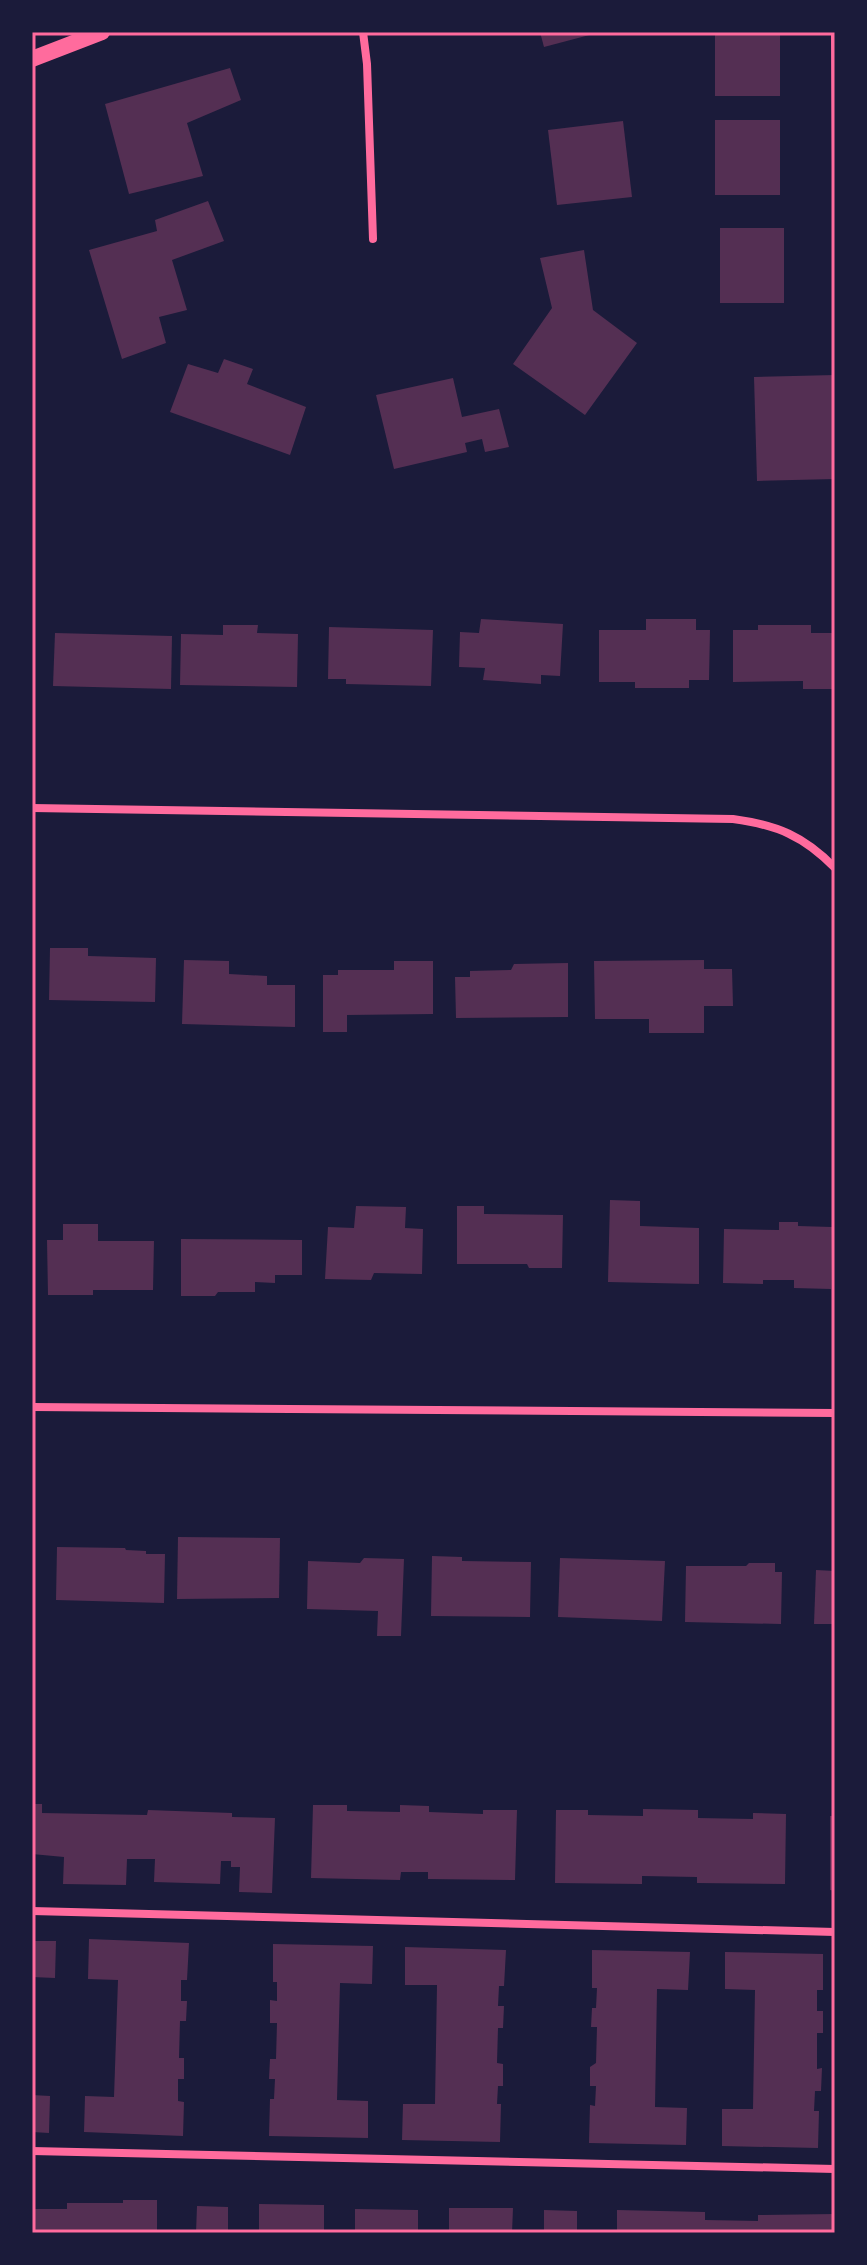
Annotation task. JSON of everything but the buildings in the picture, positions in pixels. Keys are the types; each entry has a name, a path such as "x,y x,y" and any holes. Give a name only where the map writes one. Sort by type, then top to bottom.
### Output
{"main road":[{"path":"32,59 102,32"}],"street":[{"path":"363,32 367,64 373,239"},
{"path":"32,808 733,819 766,824 796,836 835,868"},
{"path":"32,1407 835,1413"},
{"path":"32,1911 835,1932"},
{"path":"32,2151 835,2169"}],"lane":[{"path":"834,32 835,167"}]}
